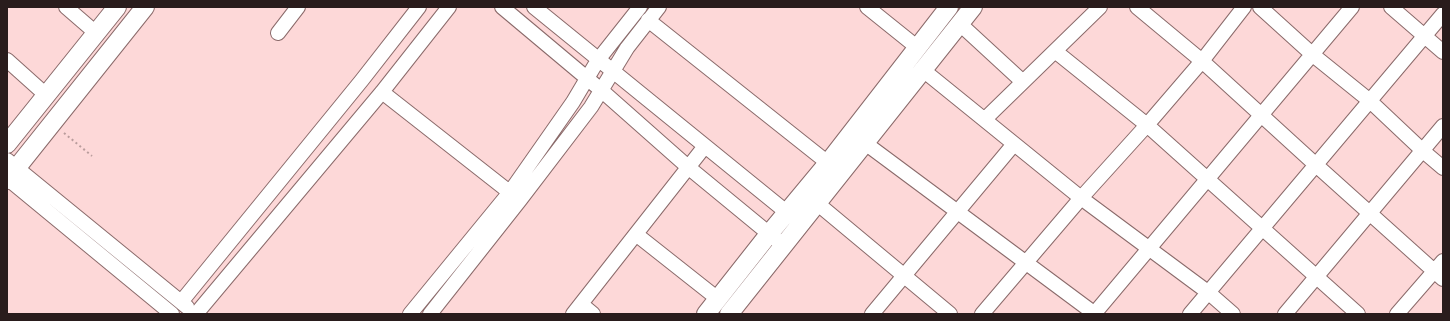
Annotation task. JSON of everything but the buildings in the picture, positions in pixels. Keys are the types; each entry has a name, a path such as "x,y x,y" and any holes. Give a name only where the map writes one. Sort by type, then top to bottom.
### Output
{"main road":[{"path":"7,144 117,7"},
{"path":"9,173 52,123 145,7"},
{"path":"706,314 769,234 828,163 949,7"},
{"path":"729,314 818,204 972,8"}],"street":[{"path":"66,7 96,33"},
{"path":"278,33 298,7"},
{"path":"181,302 362,80 419,7"},
{"path":"9,173 196,314 382,92 449,7"},
{"path":"502,7 601,90 688,167 784,246"},
{"path":"534,7 802,224"},
{"path":"430,314 515,196 598,60 640,7"},
{"path":"410,314 515,196 590,107 627,48 659,7"},
{"path":"867,7 918,48"},
{"path":"985,119 1100,7"},
{"path":"1137,7 1202,61 1370,213 1440,270 1397,314"},
{"path":"982,314 1081,198 1147,126 1202,61 1244,7"},
{"path":"1260,7 1313,54 1370,101 1443,168"},
{"path":"865,143 959,211 1025,263 1095,314 1352,7"},
{"path":"1391,7 1443,52"},
{"path":"1190,314 1443,14"},
{"path":"648,20 828,163"},
{"path":"960,24 1023,82"},
{"path":"1055,51 1147,126 1358,314"},
{"path":"7,60 46,95"},
{"path":"923,70 1081,198 1150,248 1233,314"},
{"path":"382,92 515,196"},
{"path":"1285,314 1443,126"},
{"path":"872,314 1014,144"},
{"path":"593,314 577,309 705,146"},
{"path":"9,173 172,314"},
{"path":"818,204 950,314"},
{"path":"637,234 718,299"}],"path":[{"path":"52,123 92,156"}]}
